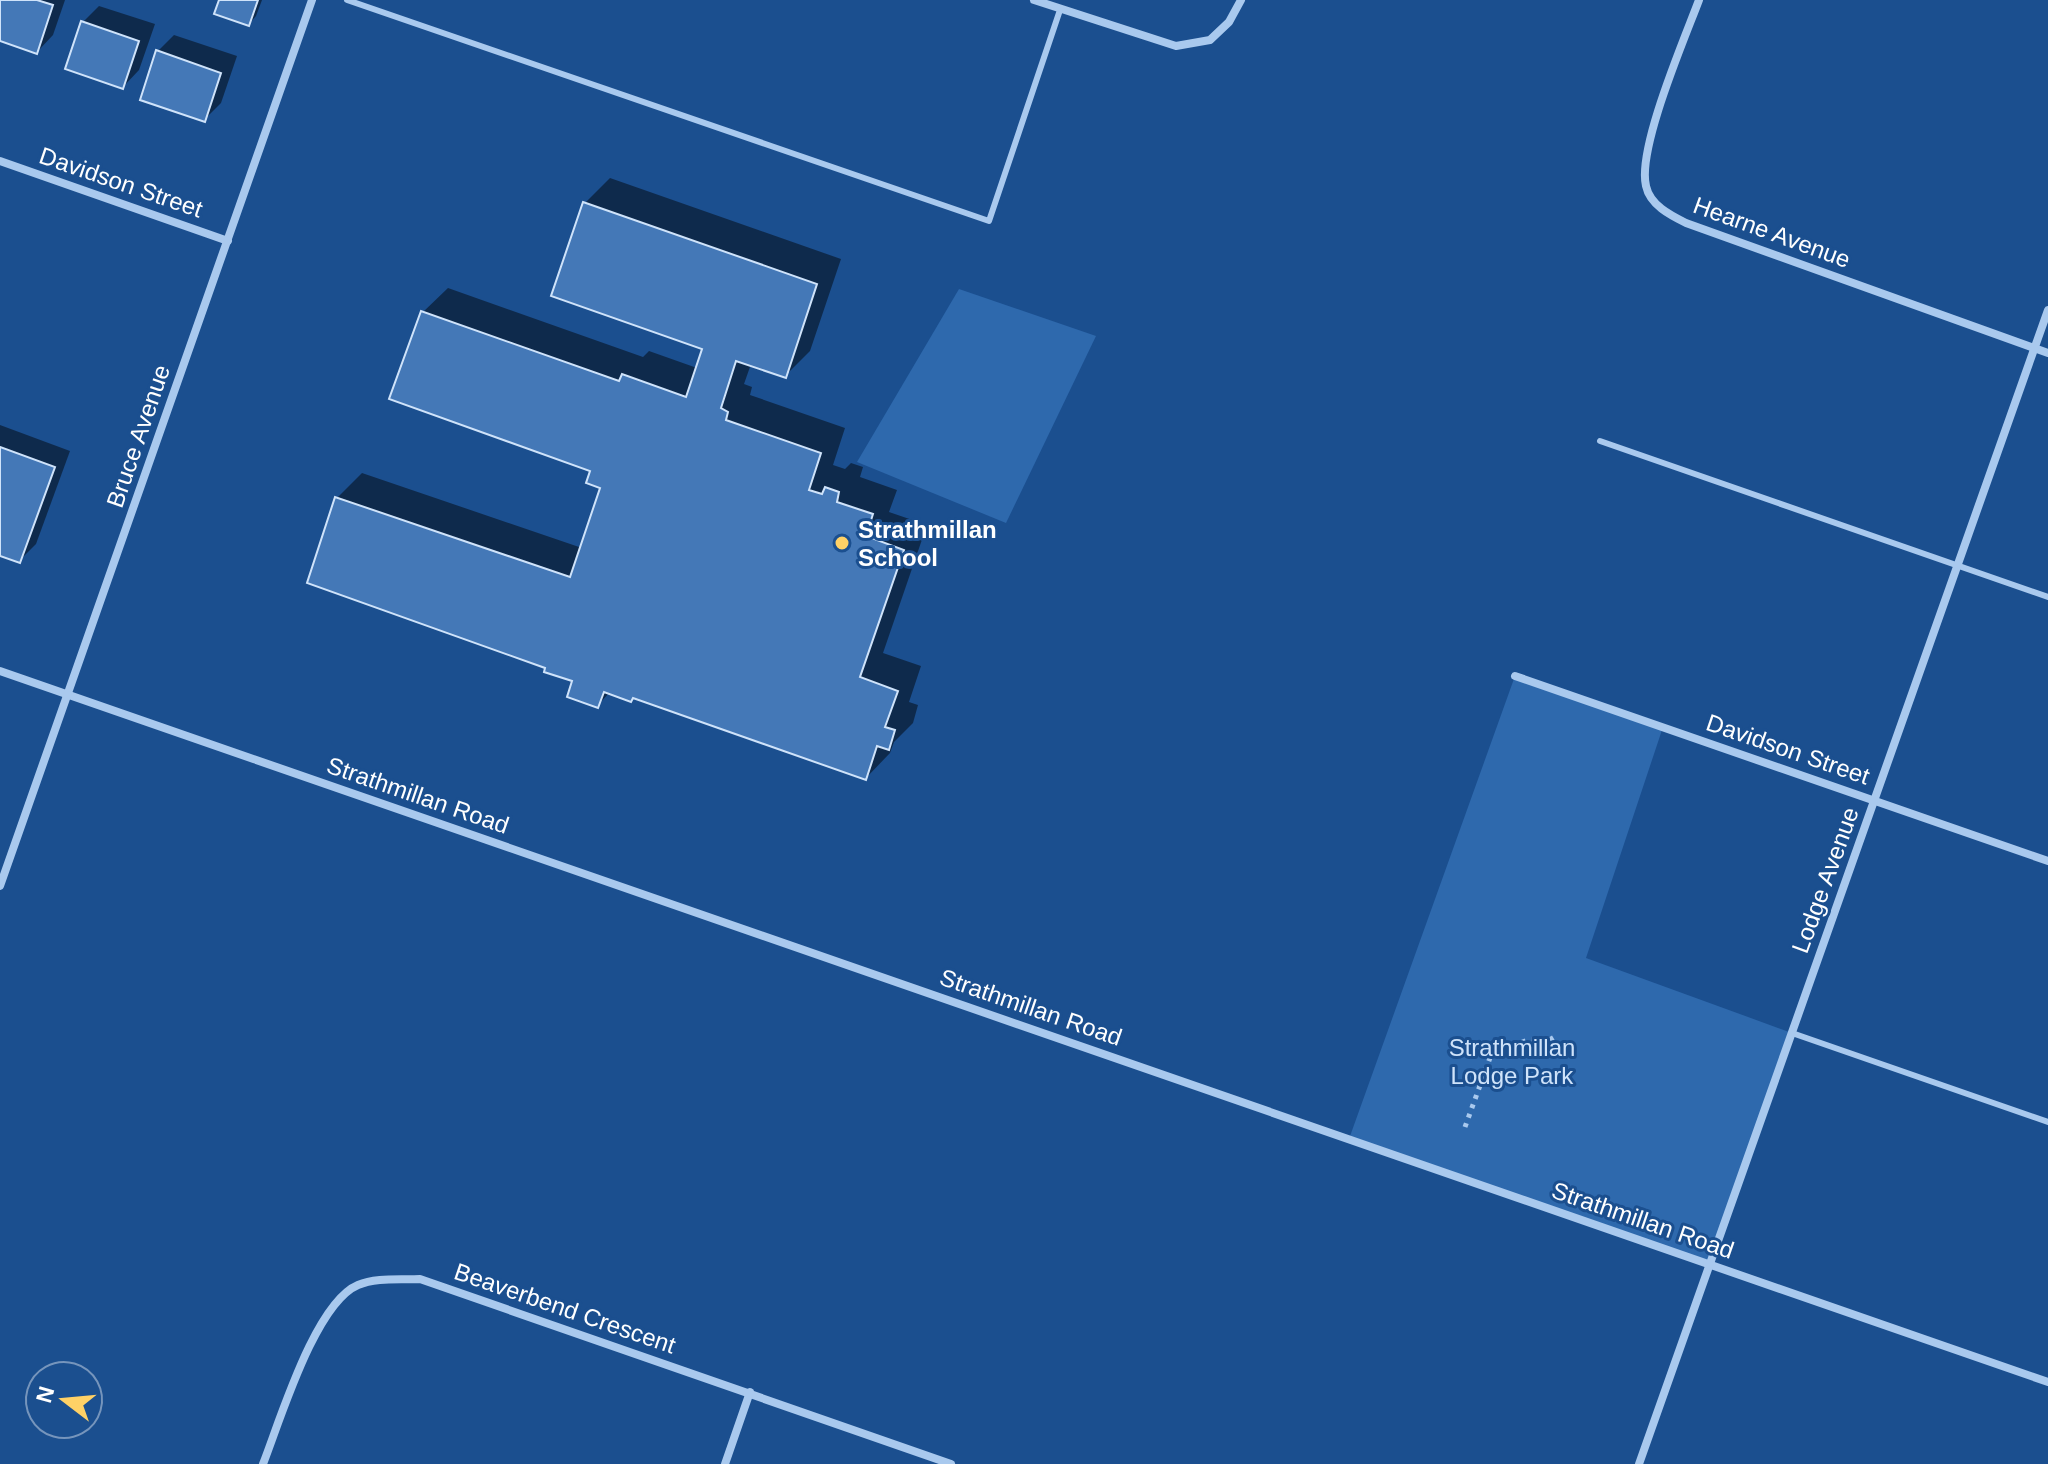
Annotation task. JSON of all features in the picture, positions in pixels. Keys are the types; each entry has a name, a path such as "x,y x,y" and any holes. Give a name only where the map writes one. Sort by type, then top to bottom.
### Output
{"street":[{"name":"Bruce Avenue","path":"0,886 312,0"},
{"path":"1034,0 1176,46 1210,40 1229,22 1241,0"},
{"name":"Hearne Avenue","path":"1699,0 1646,149 1646,187 1663,211 1700,228 2048,353"},
{"name":"Davidson Street","path":"0,161 228,241"},
{"name":"Lodge Avenue","path":"1639,1464 2048,310"},
{"name":"Strathmillan Road","path":"0,671 2048,1382"},
{"name":"Davidson Street","path":"1515,676 2048,861"},
{"name":"Beaverbend Crescent","path":"263,1464 294,1383 321,1324 334,1305 357,1285 384,1280 420,1279 951,1464"},
{"path":"725,1464 750,1392"}],"lane":[{"path":"347,0 989,221 1060,10"},
{"path":"1600,441 2048,597"},
{"path":"1792,1033 2048,1122"}],"path":[{"path":"1465,1127 1491,1055 1530,1039 1544,1043 1556,1036"}],"green space":[{"path":"959,289 1096,336 1006,523 857,462"},
{"name":"Strathmillan Lodge Park","path":"1515,676 1663,727 1586,958 1792,1033 1710,1264 1349,1139"}],"building":[{"path":"0,0 37,0 53,5 37,54 0,41"},
{"path":"219,0 258,0 249,26 214,14"},
{"path":"81,21 139,41 123,89 65,69"},
{"path":"156,50 221,73 205,122 140,100"},
{"path":"583,202 817,284 786,378 736,361 721,408 728,412 726,420 821,453 809,490 822,494 825,487 839,492 837,502 873,514 866,536 904,550 860,677 898,691 885,727 895,730 889,750 877,746 866,780 633,698 631,702 604,692 598,708 567,697 572,681 544,672 545,668 307,583 335,497 570,577 600,488 586,483 590,471 389,399 421,311 619,381 622,374 686,397 702,349 551,296"},
{"path":"0,447 55,467 20,563 0,556"}],"place":[{"name":"Strathmillan School","path":"842,543"}]}
